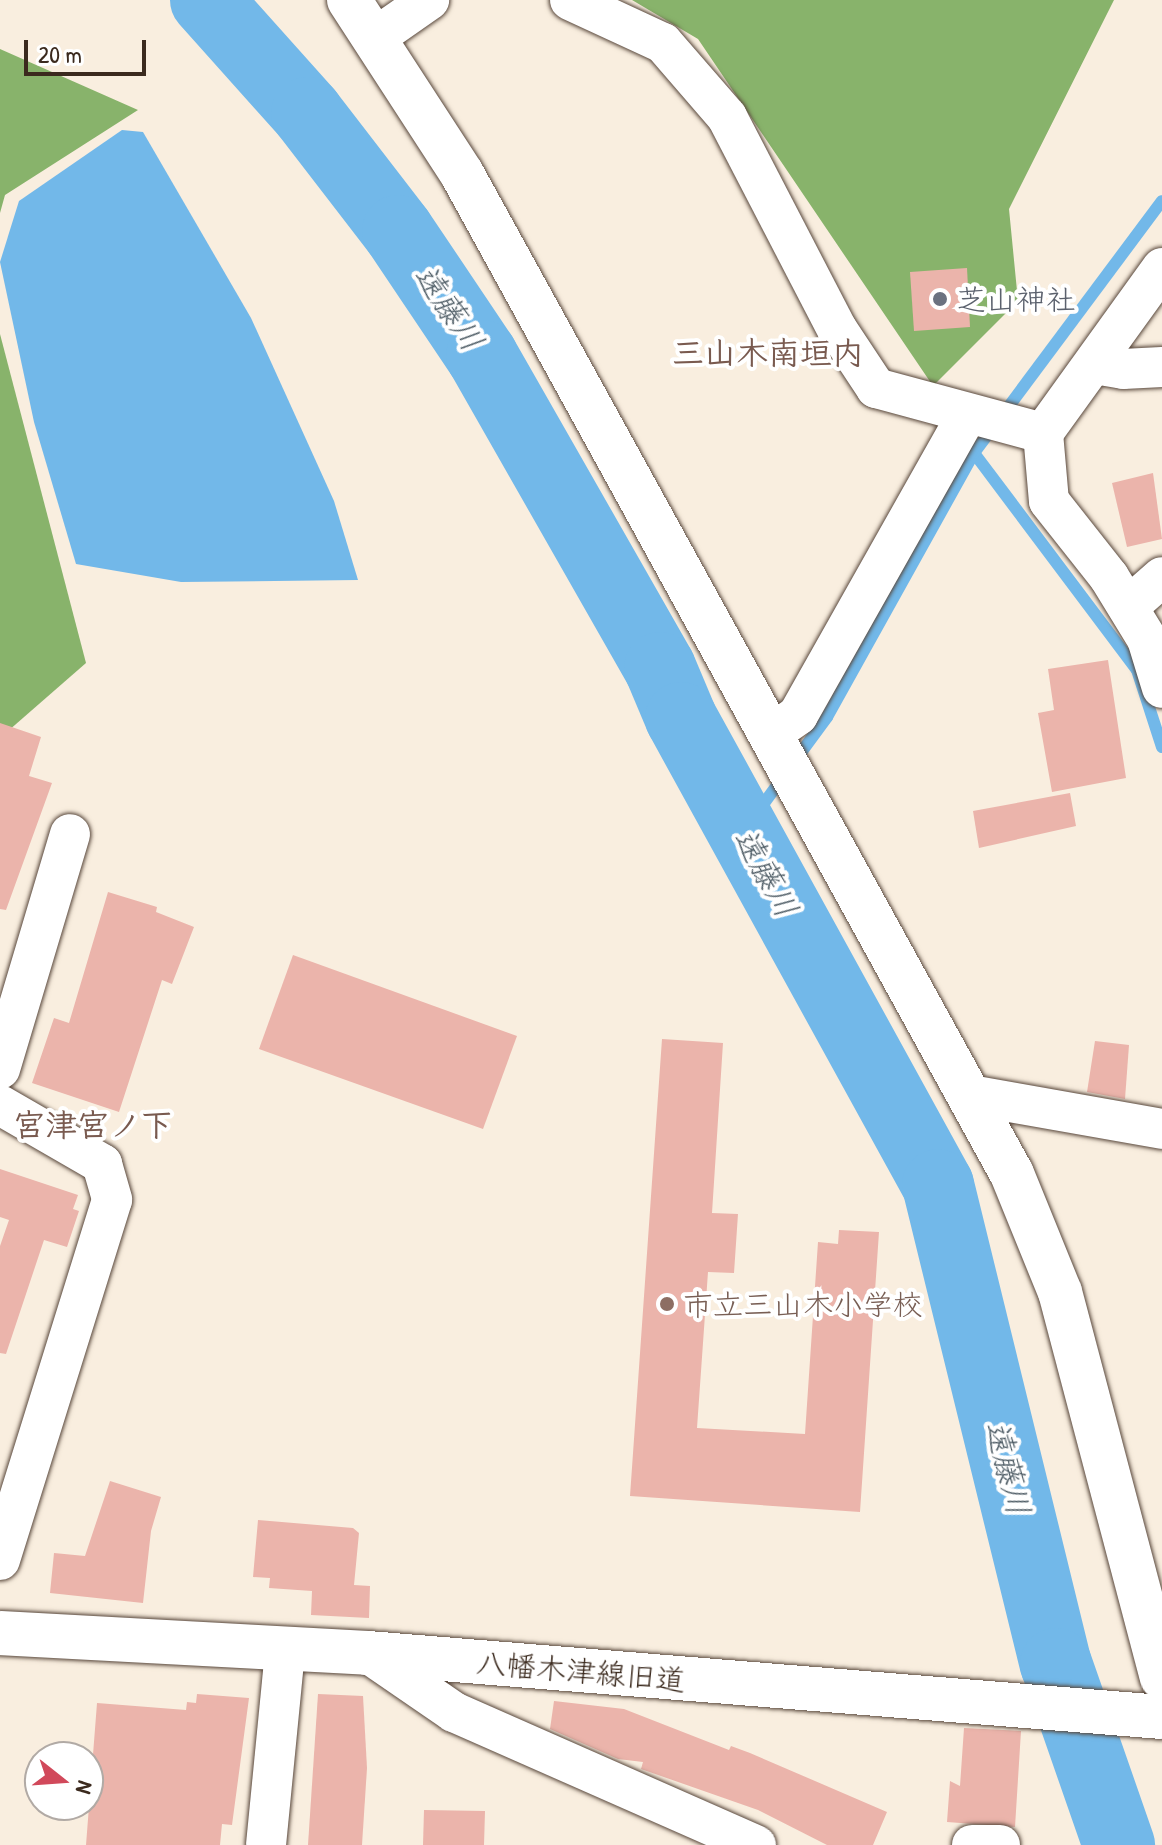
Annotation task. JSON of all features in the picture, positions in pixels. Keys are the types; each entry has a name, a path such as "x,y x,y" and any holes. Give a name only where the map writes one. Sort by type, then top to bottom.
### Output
{"street":[{"path":"349,0 376,37 462,174 1012,1174 1060,1292 1162,1678"},
{"path":"376,37 429,0"},
{"path":"570,0 663,43 727,117 837,329 876,388 1035,430"},
{"path":"1035,430 1095,364 1162,268"},
{"path":"1095,364 1123,369 1162,367"},
{"path":"771,734 798,715 976,416"},
{"path":"1035,430 1049,501 1128,607 1147,639 1162,688"},
{"path":"1128,607 1162,577"},
{"path":"0,1069 70,834"},
{"path":"970,1095 1162,1129"},
{"path":"0,1105 102,1164 112,1200 0,1560"},
{"name":"八幡木津線旧道","path":"0,1633 368,1653 1142,1715"},
{"path":"266,1845 285,1650"},
{"path":"368,1653 454,1712 756,1845"},
{"path":"972,1845 1000,1845"}],"green space":[{"path":"632,0 1114,0 1009,209 1018,301 933,386 698,39"},
{"path":"0,49 138,110 5,195 0,213"},
{"path":"0,334 86,663 0,738"}],"water":[{"path":"122,130 143,132 251,318 334,501 358,580 181,582 76,564 34,422 0,262 19,201"}],"building":[{"name":"芝山神社","path":"967,268 970,327 914,331 910,272"},
{"path":"1153,473 1162,539 1127,547 1112,483"},
{"path":"1108,660 1126,778 1052,792 1038,713 1054,710 1048,669"},
{"path":"0,723 41,737 29,776 52,783 6,910 0,909"},
{"path":"1070,793 1076,826 979,848 973,811"},
{"path":"108,892 157,907 156,912 194,927 172,984 162,980 119,1112 32,1083 54,1018 69,1023"},
{"path":"293,955 517,1036 483,1129 259,1049"},
{"path":"662,1039 723,1043 712,1213 738,1214 734,1273 708,1272 697,1428 805,1434 818,1242 838,1244 839,1230 879,1232 860,1512 630,1496"},
{"path":"1095,1041 1129,1045 1125,1099 1087,1092"},
{"path":"0,1169 78,1195 73,1209 79,1211 67,1247 44,1240 6,1354 0,1353 0,1246 9,1220 0,1217"},
{"path":"110,1481 161,1497 151,1531 143,1603 50,1593 54,1553 85,1556"},
{"path":"258,1520 353,1528 359,1533 354,1585 370,1586 369,1618 311,1615 312,1591 269,1588 270,1578 253,1577"},
{"path":"197,1694 249,1698 232,1825 222,1824 220,1845 86,1845 88,1821 104,1821 104,1741 94,1741 97,1703 186,1710 187,1702 196,1703"},
{"path":"318,1694 363,1696 367,1768 362,1845 308,1845"},
{"path":"554,1701 624,1709 729,1750 731,1746 750,1753 887,1812 873,1845 827,1845 758,1810 641,1769 643,1762 618,1759 550,1729"},
{"path":"964,1728 1021,1731 1015,1827 947,1822 950,1781 960,1786"},
{"path":"424,1810 485,1811 484,1845 423,1845"}],"waterway":[{"name":"遠藤川","path":"206,0 307,113 398,231 482,356 660,668 681,718 938,1185 1056,1664 1119,1845"},
{"path":"794,762 827,717 974,453 1162,201"},
{"path":"974,453 1137,670 1162,747"},
{"path":"744,831 783,777"}],"place":[{"name":"芝山神社","path":"940,299"},
{"name":"市立三山木小学校","path":"667,1304"}],"district":[{"name":"三山木南垣内","path":"768,353"},
{"name":"宮津宮ノ下","path":"93,1125"}]}
